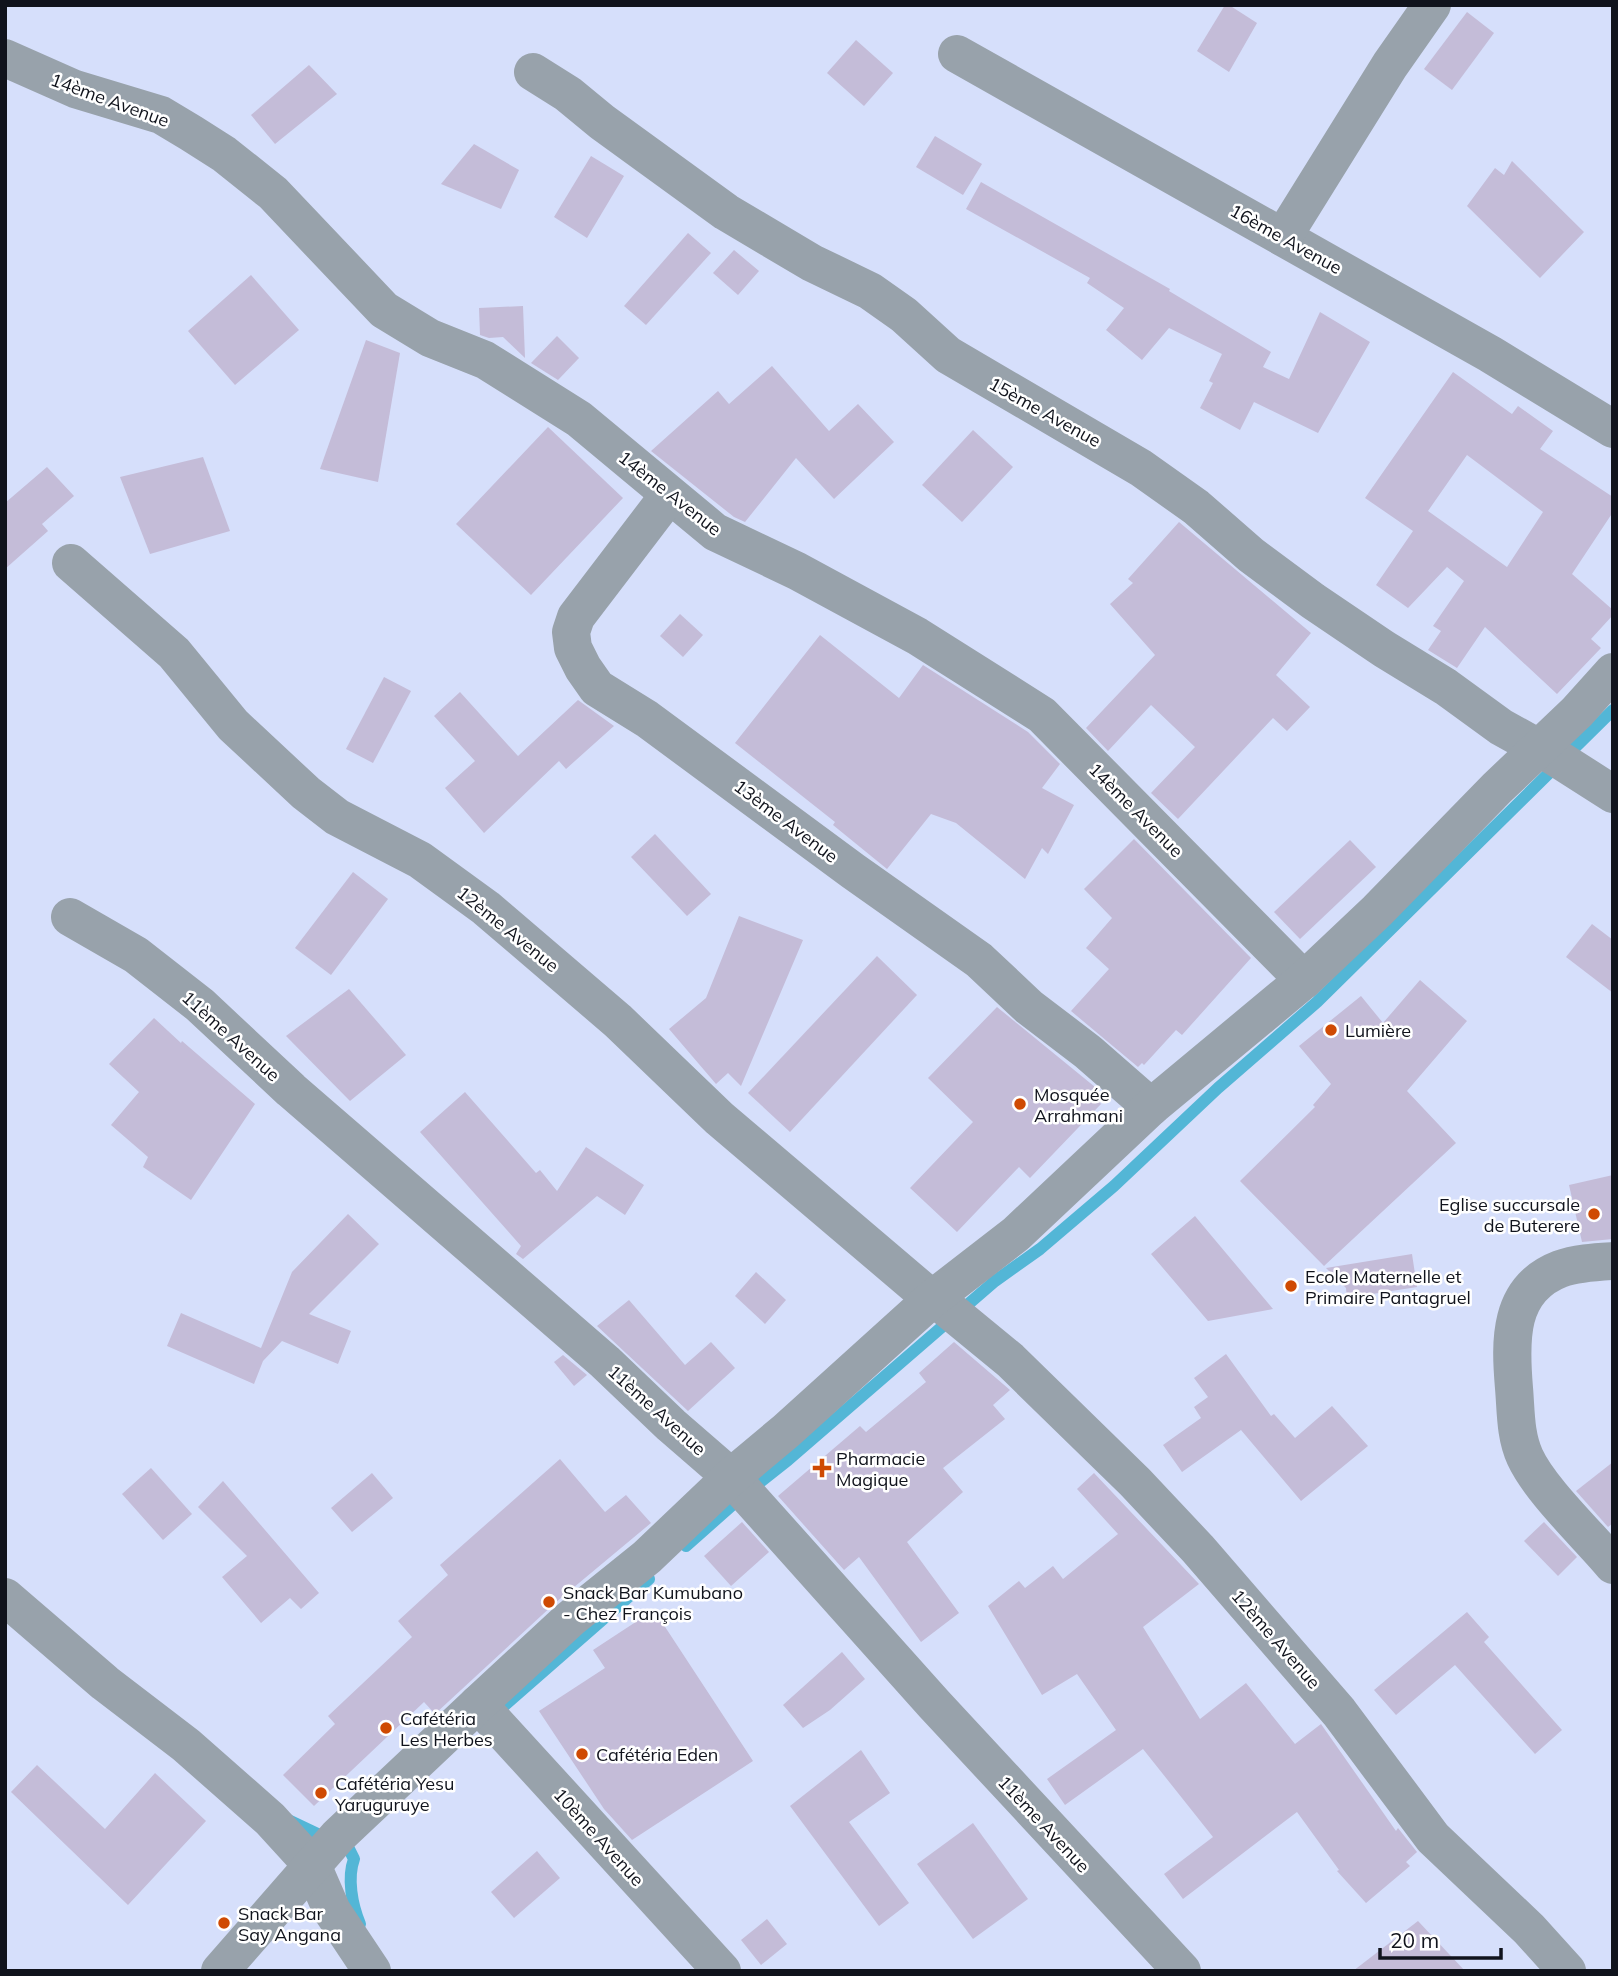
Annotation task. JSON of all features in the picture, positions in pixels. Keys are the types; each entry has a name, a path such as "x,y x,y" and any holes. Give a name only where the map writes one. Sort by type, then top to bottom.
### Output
{"street":[{"path":"1283,237 1390,65 1432,5"},
{"name":"16ème Avenue","path":"957,54 1490,354 1613,429"},
{"name":"14ème Avenue","path":"5,58 75,89 160,115 191,132 273,193 384,310 430,338 485,360 579,419 715,532 797,571 918,636 1042,715 1304,980"},
{"name":"15ème Avenue","path":"533,72 568,94 726,212 812,263 870,291 904,315 947,355 1141,468 1196,507 1251,555 1313,601 1446,687 1501,727 1602,787"},
{"name":"13ème Avenue","path":"669,495 576,617 570,632 573,648 597,688 648,719 853,871 979,960 1029,1007 1088,1052 1151,1107"},
{"name":"12ème Avenue","path":"71,563 174,653 233,725 306,793 337,817 420,860 486,908 618,1021 719,1118 1010,1360 1135,1482 1198,1549 1339,1712 1433,1838 1529,1929 1567,1971"},
{"path":"220,1971 327,1848 488,1715 570,1619 647,1557 745,1491 786,1431 947,1309 1016,1234 1151,1107 1304,980 1547,753 1577,712 1613,672"},
{"name":"11ème Avenue","path":"70,917 136,955 200,1005 291,1090 595,1354 745,1491 934,1704 1182,1971"},
{"path":"1613,1261 1560,1269 1539,1281 1523,1298 1515,1317 1512,1364 1518,1438 1526,1459 1546,1488 1613,1565"},
{"path":"5,1597 106,1683 186,1745 270,1819 327,1848"},
{"name":"10ème Avenue","path":"488,1715 722,1971"},
{"path":"327,1848 332,1911 372,1971"}],"building":[{"path":"1225,5 1257,23 1229,72 1197,51"},
{"path":"1467,12 1494,33 1452,90 1424,69"},
{"path":"856,40 893,73 864,106 827,73"},
{"path":"309,65 337,94 275,144 251,115"},
{"path":"935,136 982,164 963,195 916,167"},
{"path":"474,144 519,170 501,209 441,184"},
{"path":"591,156 624,176 587,238 554,217"},
{"path":"1512,161 1584,232 1540,278 1467,206 1495,168 1504,175"},
{"path":"981,182 1170,289 1169,291 1271,352 1263,367 1289,379 1320,312 1370,342 1318,433 1254,402 1240,430 1200,408 1213,383 1209,381 1222,354 1169,328 1142,360 1106,330 1124,308 1087,283 1090,278 966,209"},
{"path":"688,233 711,253 646,325 624,306"},
{"path":"734,250 759,271 738,295 713,273"},
{"path":"251,275 299,330 235,385 188,331"},
{"path":"523,306 525,358 503,337 489,338 480,335 479,308"},
{"path":"557,336 579,358 558,380 531,363"},
{"path":"366,340 400,353 378,482 320,469"},
{"path":"772,366 829,431 858,404 894,442 834,499 796,458 745,522 734,517 651,451 718,391 729,404"},
{"path":"1453,372 1512,414 1518,406 1553,431 1540,449 1613,497 1613,512 1572,574 1613,610 1613,615 1591,639 1601,648 1557,694 1485,627 1457,668 1428,650 1441,631 1433,626 1464,581 1447,567 1408,608 1376,585 1413,531 1365,498","holes":["1467,455 1543,512 1507,567 1428,511"]},
{"path":"548,427 623,498 531,595 456,524"},
{"path":"973,430 1013,467 962,522 922,485"},
{"path":"203,457 230,531 150,554 120,477"},
{"path":"47,467 74,496 42,524 48,531 5,569 5,503"},
{"path":"1179,522 1311,633 1276,675 1310,707 1287,731 1273,718 1178,819 1151,793 1195,747 1151,705 1108,751 1086,728 1155,655 1110,604 1133,583 1128,579"},
{"path":"680,614 703,635 683,657 660,636"},
{"path":"820,635 899,698 923,665 1028,732 1060,764 1042,788 1074,805 1048,854 1042,848 1025,879 956,823 931,814 887,869 833,825 835,822 735,743"},
{"path":"384,677 411,691 373,763 346,749"},
{"path":"460,692 518,756 578,700 614,726 566,769 559,761 484,833 445,788 475,761 434,716"},
{"path":"655,834 711,894 687,916 631,857"},
{"path":"1134,839 1251,958 1182,1035 1176,1030 1144,1065 1142,1063 1138,1067 1071,1011 1109,969 1086,948 1112,918 1084,889"},
{"path":"1350,840 1376,867 1300,939 1274,912"},
{"path":"353,872 388,899 331,975 295,948"},
{"path":"739,916 803,940 741,1086 728,1073 716,1084 669,1029 706,998"},
{"path":"1592,924 1613,940 1613,993 1566,957"},
{"path":"877,956 917,995 790,1132 748,1093"},
{"path":"1420,980 1467,1021 1407,1091 1456,1143 1324,1266 1240,1181 1315,1107 1313,1105 1331,1084 1299,1046 1361,996 1383,1023"},
{"path":"349,989 406,1055 350,1101 286,1036"},
{"path":"997,1007 1095,1087 1090,1091 1101,1104 1030,1178 1019,1167 957,1232 910,1188 973,1122 928,1078"},
{"path":"154,1018 255,1104 191,1200 143,1167 148,1157 111,1125 139,1092 109,1064"},
{"path":"465,1092 536,1173 540,1170 557,1191 586,1147 644,1185 625,1215 597,1196 523,1259 516,1254 521,1246 420,1132"},
{"name":"Eglise succursale de Buterere","path":"1613,1175 1613,1239 1582,1242 1569,1185"},
{"path":"348,1214 379,1244 309,1314 351,1331 338,1364 282,1341 263,1361 254,1384 167,1346 181,1313 261,1348 292,1272"},
{"path":"1195,1216 1273,1309 1208,1321 1151,1254"},
{"path":"1412,1254 1417,1287 1347,1298 1346,1288 1326,1268"},
{"path":"756,1272 786,1300 765,1324 735,1296"},
{"path":"629,1300 685,1365 711,1342 735,1368 688,1411 597,1326"},
{"path":"954,1342 1010,1390 993,1405 1005,1419 943,1468 963,1492 907,1542 959,1613 921,1642 859,1557 844,1570 778,1496 860,1426 866,1432 926,1382 919,1373"},
{"path":"1226,1354 1271,1416 1274,1414 1295,1438 1332,1406 1368,1446 1301,1501 1241,1430 1182,1472 1163,1445 1201,1418 1194,1407 1208,1397 1194,1378"},
{"path":"563,1355 587,1375 574,1386 554,1362"},
{"path":"560,1459 605,1512 626,1495 651,1523 555,1603 435,1714 424,1702 314,1806 283,1775 335,1724 328,1716 412,1637 398,1621 448,1575 440,1565"},
{"path":"1613,1462 1613,1523 1608,1527 1576,1491"},
{"path":"151,1468 192,1514 163,1540 122,1494"},
{"path":"372,1473 393,1498 352,1532 331,1508"},
{"path":"1094,1473 1199,1584 1143,1627 1200,1719 1246,1683 1295,1744 1321,1724 1396,1831 1398,1828 1417,1852 1406,1862 1410,1866 1366,1903 1337,1871 1339,1870 1297,1812 1183,1899 1164,1874 1213,1837 1143,1749 1065,1805 1047,1779 1116,1730 1077,1674 1042,1695 988,1606 1019,1581 1025,1588 1053,1566 1063,1579 1118,1534 1077,1489"},
{"path":"223,1481 319,1593 301,1609 290,1598 261,1623 222,1577 247,1556 198,1507"},
{"path":"742,1522 769,1552 731,1586 704,1556"},
{"path":"1544,1522 1577,1557 1558,1576 1524,1541"},
{"path":"654,1610 753,1761 632,1840 604,1809 539,1711 605,1668 593,1650"},
{"path":"1467,1612 1489,1637 1484,1642 1562,1730 1535,1754 1455,1665 1396,1715 1374,1690"},
{"path":"842,1652 865,1679 830,1710 803,1728 783,1705"},
{"path":"861,1750 890,1793 849,1822 909,1903 879,1926 790,1806"},
{"path":"37,1765 105,1829 155,1773 206,1821 128,1905 11,1792"},
{"path":"973,1823 1028,1899 973,1939 917,1864"},
{"path":"537,1851 560,1878 514,1918 491,1892"},
{"path":"767,1919 787,1944 761,1965 741,1940"},
{"path":"1418,1921 1465,1971 1353,1971"}],"waterway":[{"path":"686,1546 995,1281 1040,1249 1114,1186 1218,1088 1317,1002 1613,710"},
{"path":"497,1712 649,1579"},
{"path":"288,1820 349,1849 354,1859 351,1892 360,1924"}],"place":[{"name":"Lumière","path":"1331,1030"},
{"name":"Mosquée Arrahmani","path":"1020,1104"},
{"name":"Eglise succursale de Buterere","path":"1594,1214"},
{"name":"Ecole Maternelle et Primaire Pantagruel","path":"1291,1286"},
{"name":"Pharmacie Magique","path":"822,1468"},
{"name":"Snack Bar Kumubano - Chez François","path":"549,1602"},
{"name":"Cafétéria Les Herbes","path":"386,1728"},
{"name":"Cafétéria Eden","path":"582,1754"},
{"name":"Cafétéria Yesu Yaruguruye","path":"321,1793"},
{"name":"Snack Bar Say Angana","path":"224,1923"}]}
